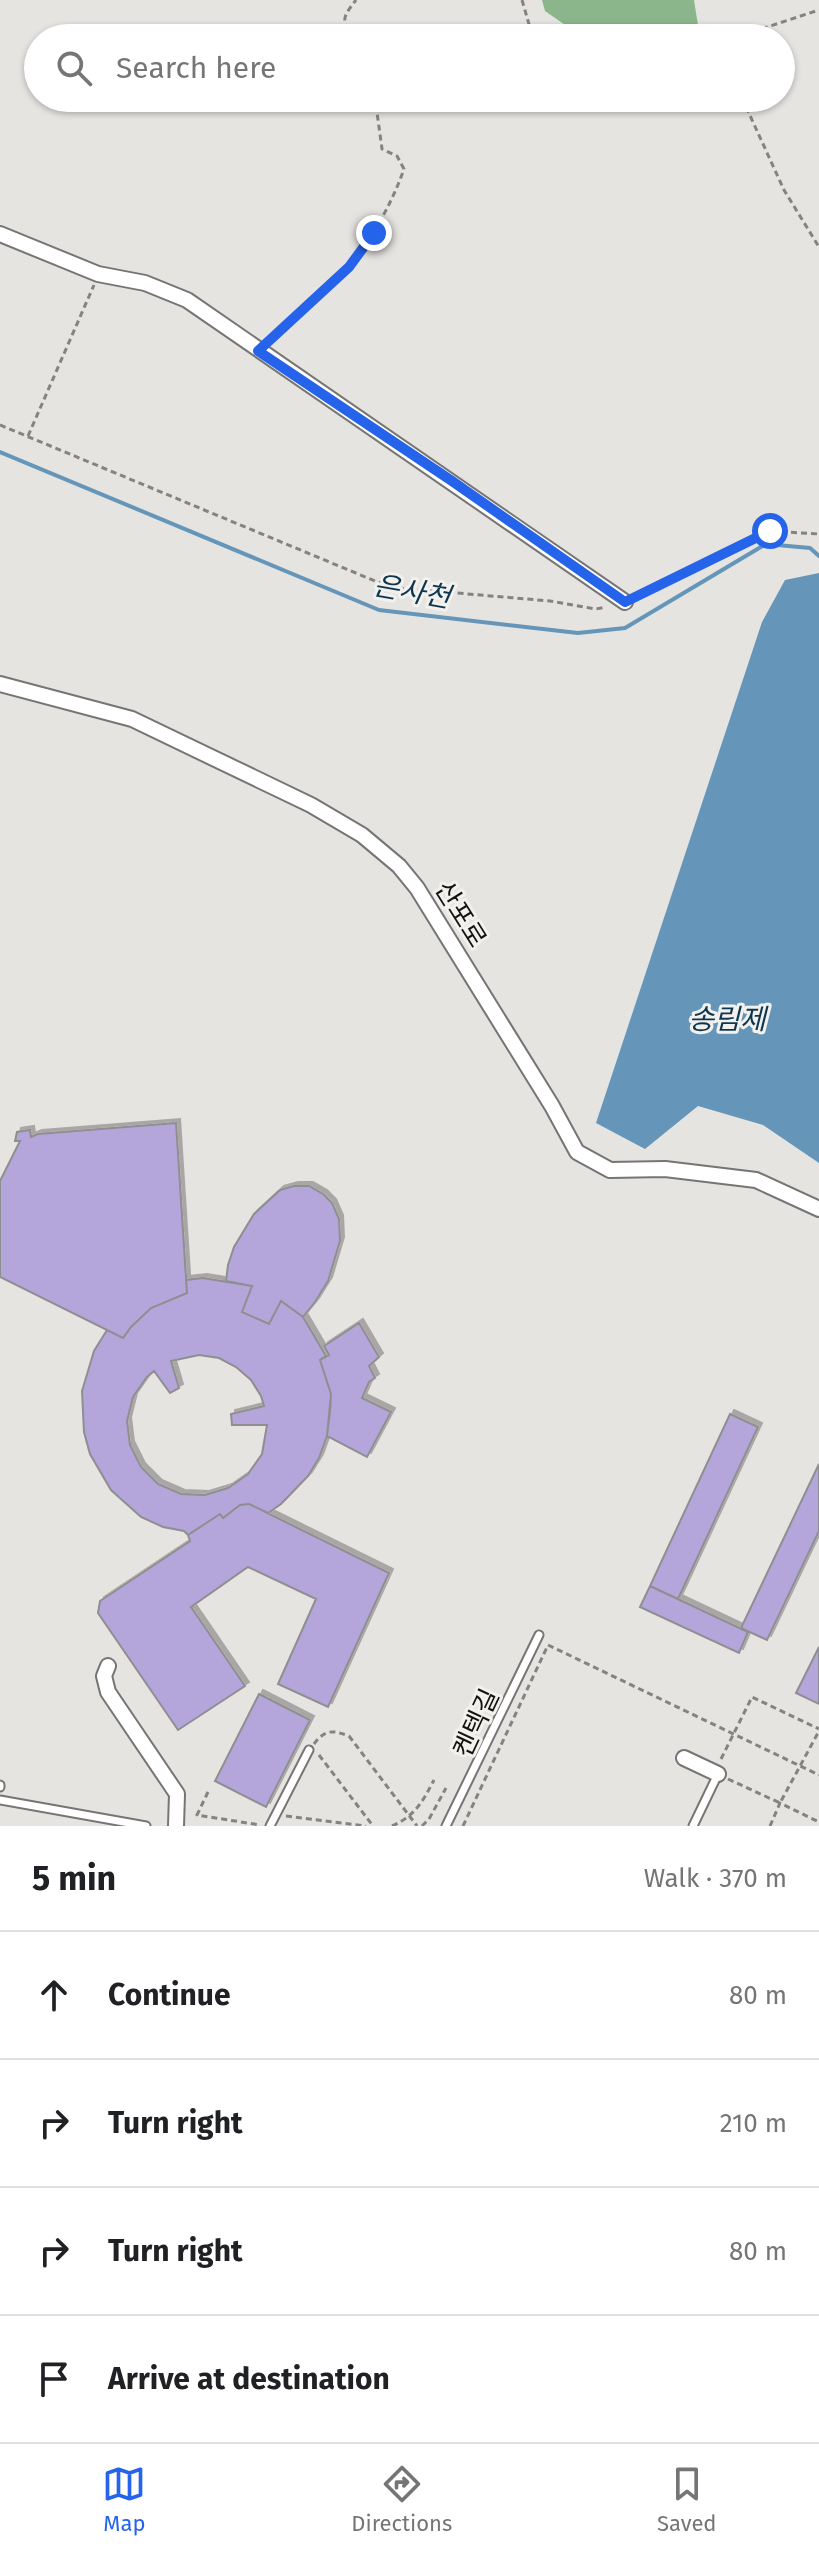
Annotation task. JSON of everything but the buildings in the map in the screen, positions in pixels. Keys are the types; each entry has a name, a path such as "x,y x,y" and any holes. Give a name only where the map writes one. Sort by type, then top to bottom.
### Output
{"street":[{"path":"0,234 98,274 145,283 176,294 625,602"},
{"name":"산포로","path":"0,684 132,719 311,805 362,835 399,866 417,888 552,1106 577,1152 610,1170 665,1169 756,1180 819,1209"},
{"path":"108,1666 104,1676 108,1692 177,1794 176,1826"},
{"path":"684,1758 722,1772"}],"lane":[{"name":"켄텍길","path":"446,1826 539,1635"},
{"path":"270,1826 310,1748"},
{"path":"693,1826 722,1772"},
{"path":"0,1800 146,1826"}],"path":[{"path":"344,24 343,19 356,0"},
{"path":"522,0 529,24"},
{"path":"776,24 819,10"},
{"path":"258,351 349,267 374,233 393,199 404,169 397,156 382,149 377,112"},
{"path":"748,112 784,190 819,247"},
{"path":"28,436 98,274"},
{"path":"0,425 398,588 550,601 596,609 625,602 770,531 819,534"},
{"path":"463,1826 548,1645 819,1775"},
{"path":"770,1826 780,1803 819,1730 752,1697 734,1734 722,1772 780,1803 819,1822"},
{"path":"373,1826 310,1748 323,1733 334,1730 349,1736 420,1826 429,1819 446,1788"},
{"path":"392,1826 419,1808 434,1780"},
{"path":"208,1792 197,1815 264,1825"},
{"path":"286,1816 366,1826"}],"green space":[{"path":"542,0 694,0 698,24 564,24 545,11"}],"water":[{"name":"송림제","path":"819,573 819,1163 763,1125 698,1106 645,1149 596,1123 762,622 785,580"}],"waterway":[{"name":"은사천","path":"0,452 379,610 578,633 625,628 766,544 810,548 819,556"}],"route":[{"path":"374,233 349,267 258,351 625,602 770,531"}]}
